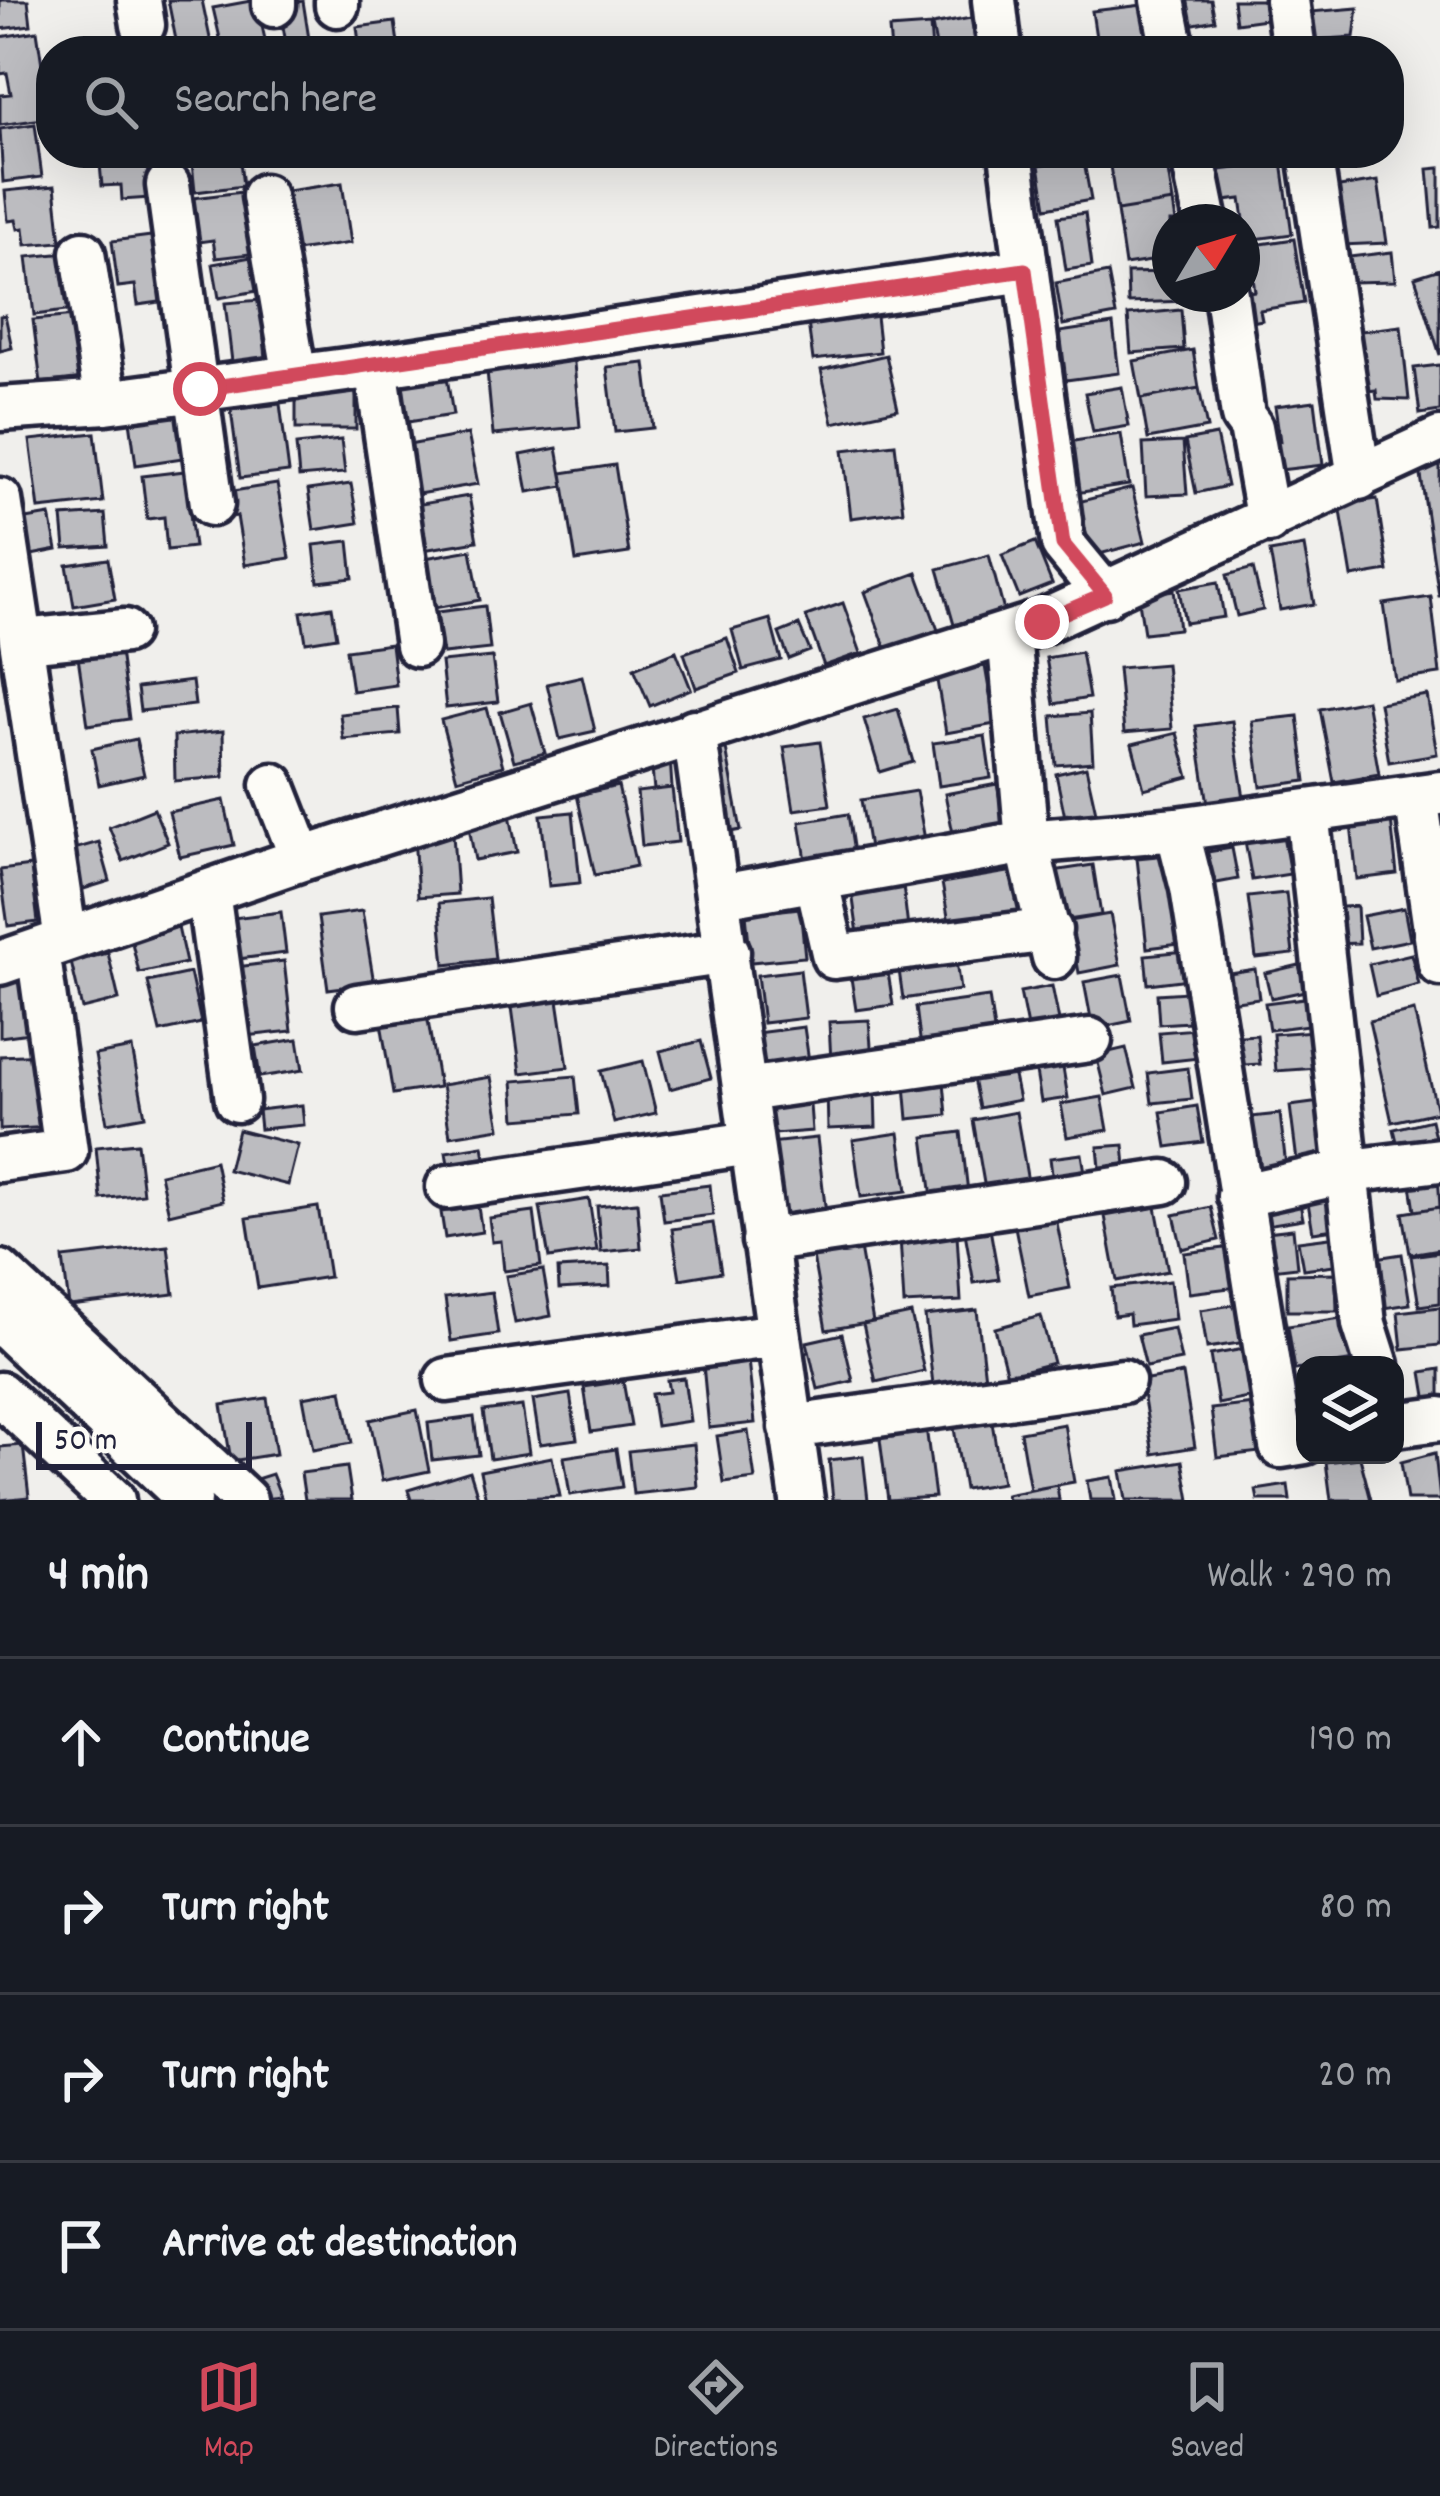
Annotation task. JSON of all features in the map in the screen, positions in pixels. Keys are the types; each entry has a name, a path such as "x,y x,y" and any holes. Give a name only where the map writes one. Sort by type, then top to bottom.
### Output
{"street":[{"path":"994,0 998,36"},
{"path":"1163,0 1170,36"},
{"path":"1287,0 1292,36"},
{"path":"1014,168 1063,544 1105,595"},
{"path":"1195,168 1202,204"},
{"path":"1312,168 1359,478"},
{"path":"168,185 200,389 212,504"},
{"path":"264,196 295,377"},
{"path":"83,253 106,402"},
{"path":"0,410 106,402 376,366 1025,270"},
{"path":"1229,312 1243,416 1251,427 1268,521"},
{"path":"376,366 417,645"},
{"path":"35,951 694,731 1009,633 1105,595 1440,439"},
{"path":"0,500 23,641 35,951 67,1151 0,1160"},
{"path":"23,641 125,631"},
{"path":"817,882 834,957 1052,944 1028,842 1009,633"},
{"path":"694,731 721,896 802,1500"},
{"path":"273,785 302,860"},
{"path":"721,896 1028,842 1178,829 1428,795 1440,964"},
{"path":"1307,812 1364,1324 1373,1356"},
{"path":"1178,829 1192,888 1281,1446 1296,1444"},
{"path":"208,892 236,1100"},
{"path":"357,1006 728,952"},
{"path":"745,1090 1090,1040"},
{"path":"448,1187 751,1143"},
{"path":"1239,1196 1350,1171 1440,1160"},
{"path":"764,1240 1164,1182"},
{"path":"0,1272 245,1500"},
{"path":"0,1321 190,1500"},
{"path":"447,1380 777,1335"},
{"path":"790,1427 1123,1381"},
{"path":"0,1394 113,1500"},
{"path":"1404,1424 1440,1418"}],"building":[{"path":"0,0 28,0 31,25 0,29"},
{"path":"168,0 202,0 210,36 175,36"},
{"path":"256,0 264,36 220,36 213,8"},
{"path":"1179,0 1211,0 1215,20 1184,26"},
{"path":"1233,0 1263,0 1266,19 1236,23"},
{"path":"303,1 309,36 285,36 279,5"},
{"path":"1143,5 1147,36 1096,36 1092,11"},
{"path":"1358,8 1354,36 1312,36 1310,12"},
{"path":"971,18 974,36 934,36 932,25"},
{"path":"395,22 397,36 358,36 357,27"},
{"path":"930,26 931,36 890,36 889,29"},
{"path":"37,31 36,120 0,125 0,95 11,94 7,73 0,74 0,37"},
{"path":"35,124 36,168 41,168 42,177 3,182 0,129"},
{"path":"100,168 147,168 150,198 122,200 121,185 102,186"},
{"path":"193,168 241,168 243,186 195,192"},
{"path":"1039,168 1085,168 1091,200 1046,208"},
{"path":"1110,168 1167,168 1173,202 1117,211"},
{"path":"1283,168 1292,234 1260,238 1260,204 1224,201 1220,170"},
{"path":"1440,168 1440,227 1433,228 1428,169"},
{"path":"1378,181 1387,243 1342,245 1333,188"},
{"path":"342,183 351,243 282,253 273,193"},
{"path":"55,186 61,242 26,245 24,228 18,229 16,220 8,221 5,191"},
{"path":"242,192 250,254 216,258 213,240 199,242 193,198"},
{"path":"1152,205 1152,261 1125,265 1117,211"},
{"path":"1085,213 1092,266 1066,270 1058,217"},
{"path":"159,235 167,301 138,305 135,285 118,287 112,241"},
{"path":"1294,239 1304,303 1260,310 1260,244"},
{"path":"1392,252 1395,281 1352,282 1349,257"},
{"path":"67,253 74,310 34,315 27,257"},
{"path":"251,257 257,291 219,298 213,264"},
{"path":"1440,269 1440,355 1415,277"},
{"path":"1152,272 1152,302 1128,303 1127,273"},
{"path":"1108,273 1116,315 1063,325 1056,283"},
{"path":"260,300 266,358 232,362 225,303"},
{"path":"875,307 880,352 813,360 807,315"},
{"path":"1260,310 1262,320 1235,325 1238,312"},
{"path":"1181,312 1184,349 1131,353 1128,315"},
{"path":"5,315 12,348 0,351 0,316"},
{"path":"75,316 83,378 41,383 33,320"},
{"path":"1113,324 1119,373 1066,380 1060,332"},
{"path":"1401,326 1409,400 1377,399 1376,390 1360,392 1353,332"},
{"path":"1193,350 1199,388 1141,399 1134,361"},
{"path":"573,353 580,427 493,435 486,360"},
{"path":"886,355 898,409 833,423 821,370"},
{"path":"645,363 653,428 615,432 607,367"},
{"path":"1440,365 1440,411 1420,414 1414,368"},
{"path":"446,371 453,415 395,424 388,379"},
{"path":"1122,387 1129,426 1093,432 1085,393"},
{"path":"296,388 356,388 356,429 296,429"},
{"path":"1199,388 1207,428 1148,439 1141,399"},
{"path":"180,399 189,457 136,465 128,406"},
{"path":"1315,401 1323,465 1271,471 1267,443 1280,441 1275,406"},
{"path":"280,404 289,472 240,478 231,410"},
{"path":"95,433 103,502 39,509 30,440"},
{"path":"468,434 478,484 418,494 409,445"},
{"path":"1121,434 1129,485 1075,493 1067,442"},
{"path":"1216,435 1227,486 1196,493 1185,441"},
{"path":"341,440 345,473 299,477 296,445"},
{"path":"1183,442 1187,494 1146,496 1143,444"},
{"path":"895,444 903,511 851,518 843,450"},
{"path":"557,448 564,486 528,492 521,455"},
{"path":"615,465 629,553 576,561 562,473"},
{"path":"1440,466 1440,596 1439,596 1420,469"},
{"path":"185,471 194,547 167,550 164,517 147,519 142,476"},
{"path":"277,484 290,558 245,565 237,516 219,519 215,494"},
{"path":"351,484 358,523 314,530 308,490"},
{"path":"1132,488 1145,542 1092,556 1078,502"},
{"path":"469,496 477,541 423,550 415,505"},
{"path":"1377,499 1388,571 1352,577 1340,505"},
{"path":"105,514 108,546 65,549 62,517"},
{"path":"50,515 57,550 16,558 9,522"},
{"path":"349,541 353,578 318,582 314,545"},
{"path":"1035,542 1052,584 1019,597 1002,555"},
{"path":"1304,546 1314,604 1280,610 1270,552"},
{"path":"471,550 480,600 434,608 425,558"},
{"path":"989,555 1004,611 954,625 938,569"},
{"path":"108,559 115,599 74,606 67,565"},
{"path":"1253,568 1263,610 1237,616 1227,575"},
{"path":"917,573 938,630 886,649 865,592"},
{"path":"1218,582 1224,617 1185,623 1179,589"},
{"path":"1174,590 1179,629 1144,633 1138,595"},
{"path":"1431,597 1440,674 1395,680 1384,604"},
{"path":"843,603 861,653 824,666 806,616"},
{"path":"485,606 490,649 443,654 437,612"},
{"path":"332,607 337,637 306,642 301,612"},
{"path":"770,619 781,660 743,670 732,630"},
{"path":"799,625 810,651 789,659 779,633"},
{"path":"727,638 739,673 696,688 684,653"},
{"path":"391,644 396,685 352,691 346,650"},
{"path":"120,651 129,719 88,725 78,657"},
{"path":"676,651 691,689 650,706 634,668"},
{"path":"1081,652 1089,698 1054,704 1046,658"},
{"path":"492,657 498,702 446,708 441,662"},
{"path":"1166,664 1172,729 1124,733 1118,668"},
{"path":"985,666 995,724 946,733 936,675"},
{"path":"582,676 595,731 560,739 547,684"},
{"path":"192,681 195,705 140,711 137,688"},
{"path":"1427,695 1437,754 1389,762 1379,703"},
{"path":"1366,700 1379,774 1334,782 1320,709"},
{"path":"531,703 545,753 514,761 500,712"},
{"path":"398,708 400,734 343,739 340,714"},
{"path":"487,708 503,766 457,779 441,720"},
{"path":"898,709 913,762 880,772 864,719"},
{"path":"1090,713 1093,762 1056,765 1052,716"},
{"path":"1298,716 1306,781 1261,787 1252,721"},
{"path":"1232,721 1246,811 1210,817 1196,726"},
{"path":"223,731 224,777 175,781 174,736"},
{"path":"1177,733 1189,777 1144,789 1132,744"},
{"path":"985,736 991,778 939,786 933,743"},
{"path":"724,738 741,830 720,834 704,742"},
{"path":"136,739 144,775 99,785 92,749"},
{"path":"820,742 830,805 794,810 784,747"},
{"path":"670,757 672,788 654,790 651,759"},
{"path":"1086,767 1100,830 1069,836 1056,774"},
{"path":"997,784 1006,833 955,843 945,794"},
{"path":"618,786 636,866 595,875 577,795"},
{"path":"672,788 678,842 642,846 637,792"},
{"path":"916,791 926,845 870,854 861,800"},
{"path":"224,800 234,845 180,857 169,812"},
{"path":"154,809 168,843 123,861 109,827"},
{"path":"509,809 517,852 475,860 467,816"},
{"path":"573,812 580,883 549,886 541,815"},
{"path":"848,814 856,866 808,873 800,822"},
{"path":"1391,820 1397,874 1357,879 1351,825"},
{"path":"1282,830 1290,874 1252,880 1244,836"},
{"path":"453,834 457,894 418,897 414,836"},
{"path":"99,842 110,881 67,894 56,854"},
{"path":"1232,848 1238,879 1201,886 1195,854"},
{"path":"1178,854 1188,943 1147,948 1137,858"},
{"path":"1093,865 1101,915 1061,921 1053,871"},
{"path":"31,866 38,922 8,926 0,870"},
{"path":"1020,870 1028,914 950,928 942,883"},
{"path":"903,886 908,928 858,934 852,892"},
{"path":"1286,893 1293,954 1256,958 1248,897"},
{"path":"488,898 495,959 445,965 439,903"},
{"path":"1357,906 1359,943 1332,944 1329,908"},
{"path":"800,908 805,957 751,962 746,914"},
{"path":"1404,908 1410,940 1370,948 1363,916"},
{"path":"362,911 374,983 328,989 318,917"},
{"path":"281,912 286,953 238,959 233,918"},
{"path":"175,914 186,963 139,973 128,925"},
{"path":"1110,914 1120,965 1079,973 1070,921"},
{"path":"1186,951 1189,979 1148,984 1145,955"},
{"path":"108,953 119,1000 82,1009 71,962"},
{"path":"955,954 960,990 903,999 898,963"},
{"path":"1411,954 1419,985 1376,996 1369,964"},
{"path":"886,959 893,1005 856,1010 849,965"},
{"path":"284,961 292,1031 245,1036 236,967"},
{"path":"1299,965 1305,991 1271,998 1265,973"},
{"path":"1255,969 1259,998 1221,1003 1216,975"},
{"path":"800,970 806,1018 763,1023 757,975"},
{"path":"29,972 37,1032 0,1037 0,976"},
{"path":"190,973 201,1023 160,1032 148,982"},
{"path":"1122,975 1131,1021 1093,1029 1084,982"},
{"path":"1052,986 1060,1026 1028,1032 1020,992"},
{"path":"1187,992 1189,1022 1159,1024 1157,994"},
{"path":"557,993 568,1067 521,1073 511,1000"},
{"path":"989,997 995,1037 921,1047 916,1007"},
{"path":"1304,998 1308,1025 1269,1030 1265,1003"},
{"path":"1414,1011 1437,1112 1392,1122 1369,1021"},
{"path":"427,1015 439,1087 393,1094 381,1023"},
{"path":"869,1020 872,1059 831,1062 829,1022"},
{"path":"804,1027 810,1068 761,1074 756,1033"},
{"path":"1196,1029 1199,1058 1162,1062 1159,1032"},
{"path":"1314,1031 1317,1068 1276,1071 1273,1034"},
{"path":"1257,1035 1260,1064 1228,1066 1225,1037"},
{"path":"298,1039 303,1070 260,1077 255,1046"},
{"path":"701,1041 711,1078 670,1089 660,1051"},
{"path":"132,1048 145,1116 107,1123 95,1055"},
{"path":"1126,1048 1136,1088 1106,1095 1096,1055"},
{"path":"45,1054 50,1127 0,1130 0,1056"},
{"path":"643,1061 656,1113 614,1123 601,1071"},
{"path":"1011,1062 1019,1100 979,1108 971,1069"},
{"path":"1062,1062 1068,1098 1041,1102 1035,1066"},
{"path":"1188,1068 1192,1099 1152,1103 1148,1073"},
{"path":"943,1071 947,1115 908,1119 904,1074"},
{"path":"575,1076 579,1114 516,1119 513,1081"},
{"path":"491,1077 500,1128 450,1136 442,1085"},
{"path":"875,1090 876,1127 828,1129 827,1091"},
{"path":"809,1092 812,1131 762,1135 759,1095"},
{"path":"1102,1097 1108,1130 1067,1137 1061,1104"},
{"path":"1328,1101 1335,1157 1297,1161 1290,1106"},
{"path":"302,1105 304,1125 260,1129 258,1110"},
{"path":"1197,1106 1203,1142 1167,1147 1161,1112"},
{"path":"1016,1112 1028,1182 985,1189 973,1120"},
{"path":"1280,1114 1286,1166 1247,1171 1241,1118"},
{"path":"1431,1120 1438,1150 1401,1158 1394,1129"},
{"path":"238,1130 298,1145 288,1185 228,1170"},
{"path":"961,1132 968,1192 932,1197 924,1137"},
{"path":"899,1133 907,1191 861,1197 853,1140"},
{"path":"817,1138 827,1222 779,1227 769,1143"},
{"path":"137,1143 143,1194 101,1199 96,1147"},
{"path":"1124,1145 1127,1176 1101,1178 1098,1147"},
{"path":"483,1146 487,1170 450,1176 446,1152"},
{"path":"1082,1154 1087,1185 1054,1190 1050,1158"},
{"path":"215,1161 223,1201 169,1214 160,1174"},
{"path":"1438,1173 1440,1207 1415,1211 1410,1178"},
{"path":"710,1185 713,1215 664,1221 660,1191"},
{"path":"1335,1186 1342,1228 1313,1232 1306,1191"},
{"path":"1297,1188 1303,1219 1254,1227 1249,1197"},
{"path":"589,1199 597,1251 549,1258 540,1207"},
{"path":"637,1202 641,1248 601,1252 597,1206"},
{"path":"318,1207 329,1277 258,1288 247,1218"},
{"path":"478,1207 482,1232 445,1238 441,1212"},
{"path":"1156,1207 1168,1271 1117,1281 1105,1216"},
{"path":"1211,1207 1219,1240 1182,1249 1174,1215"},
{"path":"1440,1207 1440,1249 1410,1254 1403,1213"},
{"path":"1054,1208 1070,1288 1029,1296 1013,1217"},
{"path":"534,1212 541,1266 504,1271 501,1241 492,1242 489,1218"},
{"path":"713,1223 721,1272 680,1279 672,1229"},
{"path":"989,1223 999,1279 974,1283 964,1227"},
{"path":"1293,1229 1297,1267 1262,1271 1258,1233"},
{"path":"957,1234 961,1301 904,1304 900,1237"},
{"path":"1338,1236 1342,1264 1303,1269 1298,1241"},
{"path":"168,1246 174,1294 69,1306 63,1258"},
{"path":"1233,1247 1238,1287 1189,1293 1184,1253"},
{"path":"860,1248 873,1322 826,1330 813,1257"},
{"path":"1440,1252 1440,1303 1419,1306 1411,1256"},
{"path":"1402,1254 1410,1304 1371,1310 1363,1260"},
{"path":"609,1266 610,1286 559,1289 558,1269"},
{"path":"543,1270 551,1316 515,1323 506,1276"},
{"path":"1336,1273 1337,1311 1287,1311 1287,1274"},
{"path":"1170,1281 1175,1319 1130,1325 1129,1314 1114,1316 1111,1288"},
{"path":"492,1292 498,1334 451,1341 445,1298"},
{"path":"1239,1304 1246,1342 1207,1348 1201,1310"},
{"path":"1440,1307 1440,1345 1402,1349 1398,1312"},
{"path":"977,1310 986,1387 934,1393 925,1316"},
{"path":"911,1314 924,1371 876,1382 863,1324"},
{"path":"1041,1316 1053,1363 1007,1375 995,1328"},
{"path":"1348,1317 1354,1356 1296,1356 1295,1370 1288,1326"},
{"path":"1174,1328 1181,1360 1146,1367 1138,1335"},
{"path":"842,1334 853,1381 818,1389 807,1342"},
{"path":"1244,1349 1253,1397 1218,1404 1210,1355"},
{"path":"748,1360 755,1423 709,1428 703,1364"},
{"path":"1440,1369 1440,1412 1427,1402 1422,1372"},
{"path":"1183,1374 1195,1447 1153,1454 1141,1381"},
{"path":"684,1378 690,1421 656,1426 651,1394 669,1392 667,1380"},
{"path":"623,1381 631,1426 591,1432 584,1387"},
{"path":"342,1390 352,1443 313,1450 303,1397"},
{"path":"570,1394 577,1439 540,1444 533,1400"},
{"path":"267,1398 276,1454 231,1461 222,1405"},
{"path":"1254,1404 1260,1452 1217,1457 1211,1409"},
{"path":"522,1406 529,1453 490,1459 483,1411"},
{"path":"417,1410 429,1471 382,1481 370,1420"},
{"path":"990,1410 1002,1483 964,1489 952,1416"},
{"path":"474,1417 479,1455 432,1460 428,1423"},
{"path":"1064,1424 1074,1482 1030,1490 1020,1432"},
{"path":"926,1427 935,1497 888,1500 879,1432"},
{"path":"748,1431 755,1479 724,1483 717,1436"},
{"path":"694,1444 698,1487 633,1494 628,1451"},
{"path":"23,1445 29,1497 0,1500 0,1447"},
{"path":"616,1449 622,1487 570,1495 564,1457"},
{"path":"1435,1453 1440,1500 1407,1500 1404,1461"},
{"path":"863,1456 868,1500 833,1500 829,1460"},
{"path":"552,1457 560,1496 486,1500 480,1471"},
{"path":"1183,1461 1190,1500 1126,1500 1121,1471"},
{"path":"1326,1464 1362,1464 1371,1500 1331,1500"},
{"path":"347,1467 352,1500 305,1500 301,1473"},
{"path":"470,1471 479,1500 411,1500 408,1490"},
{"path":"272,1474 281,1497 253,1500 247,1482"},
{"path":"1112,1477 1116,1500 1090,1500 1087,1481"},
{"path":"1057,1485 1059,1500 1007,1500 1006,1495"},
{"path":"1288,1485 1290,1500 1258,1500 1256,1490"}],"route":[{"path":"200,389 827,303 1025,270 1063,544 1105,595 1042,622"}]}
